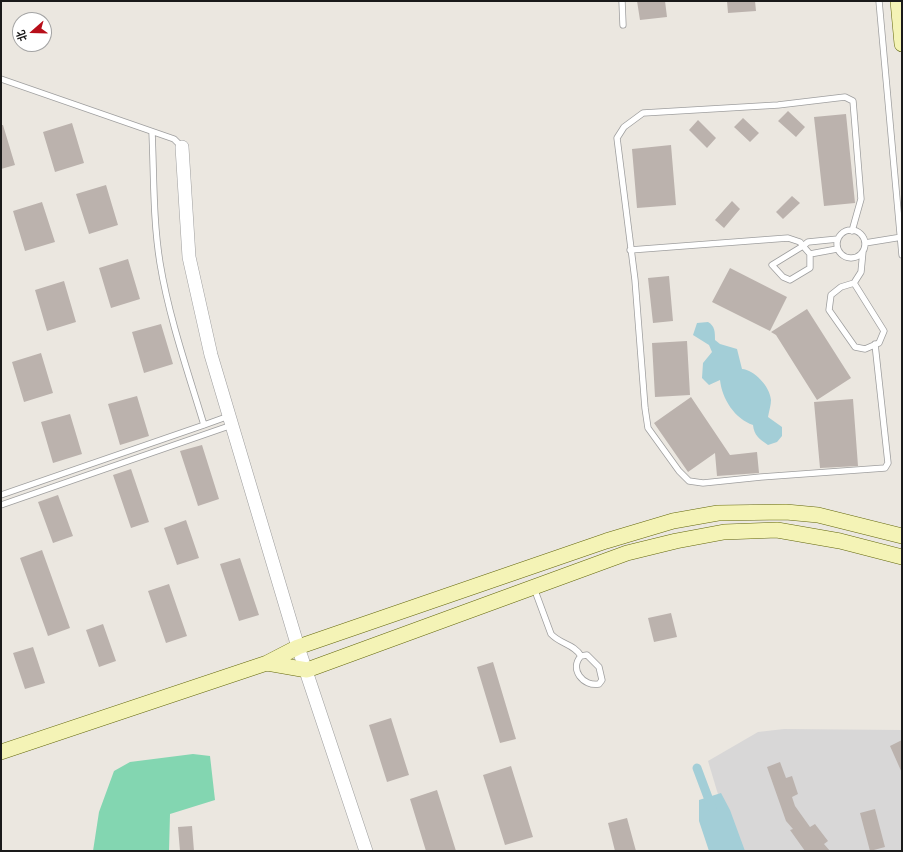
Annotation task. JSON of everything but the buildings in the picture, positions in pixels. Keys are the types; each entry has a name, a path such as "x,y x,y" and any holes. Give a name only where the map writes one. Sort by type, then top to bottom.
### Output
{"main road":[{"path":"898,1 902,44"},
{"path":"1,752 267,663 298,647 606,541 673,521 718,513 786,512 818,515 902,536"},
{"path":"267,663 307,670 627,552 724,532 777,530 840,541 902,557"}],"street":[{"path":"182,147 189,257 211,355 298,647 307,670 366,851"}],"lane":[{"path":"622,1 623,25"},
{"path":"879,1 902,255"},
{"path":"1,79 174,139 182,147"},
{"path":"852,230 861,198 853,101 845,97 778,105 643,113 624,127 618,138 630,250 635,280 645,408 648,428 679,471 689,481 703,483 761,477 885,468 888,463 875,344"},
{"path":"152,132 156,231 161,264 176,335 204,425"},
{"path":"854,283 884,331 879,343 865,349 855,347 829,310 831,295 841,287 854,283 861,272 865,243 862,236 856,231 852,230 848,230 841,234 838,239 837,249 842,255 849,258 857,257 863,251"},
{"path":"865,243 901,237"},
{"path":"630,250 788,238 800,242 803,246 810,254 810,268 790,280 783,277 772,265 803,246 808,242 838,239"},
{"path":"810,254 837,249"},
{"path":"1,495 204,425 231,421"},
{"path":"1,505 231,421"},
{"path":"533,587 551,634 556,639 576,648 581,656"},
{"path":"587,655 593,659 599,667 602,680 599,684 587,683 579,676 576,669 577,660 581,656 587,655"}],"shaded area":[{"path":"784,729 902,730 902,851 735,851 708,761 758,732"}],"green space":[{"path":"193,754 210,756 215,800 170,814 169,851 93,851 99,812 114,771 130,762"}],"water":[{"path":"708,322 713,327 715,332 715,340 720,344 737,349 742,369 751,372 765,384 768,389 771,400 768,417 782,427 782,436 777,442 768,445 765,443 756,434 753,425 746,422 735,413 723,394 720,380 709,385 702,378 703,363 712,352 709,345 693,335 697,323"},
{"path":"721,793 730,810 745,851 709,851 699,821 699,800"}],"waterway":[{"path":"697,768 712,808"}]}
